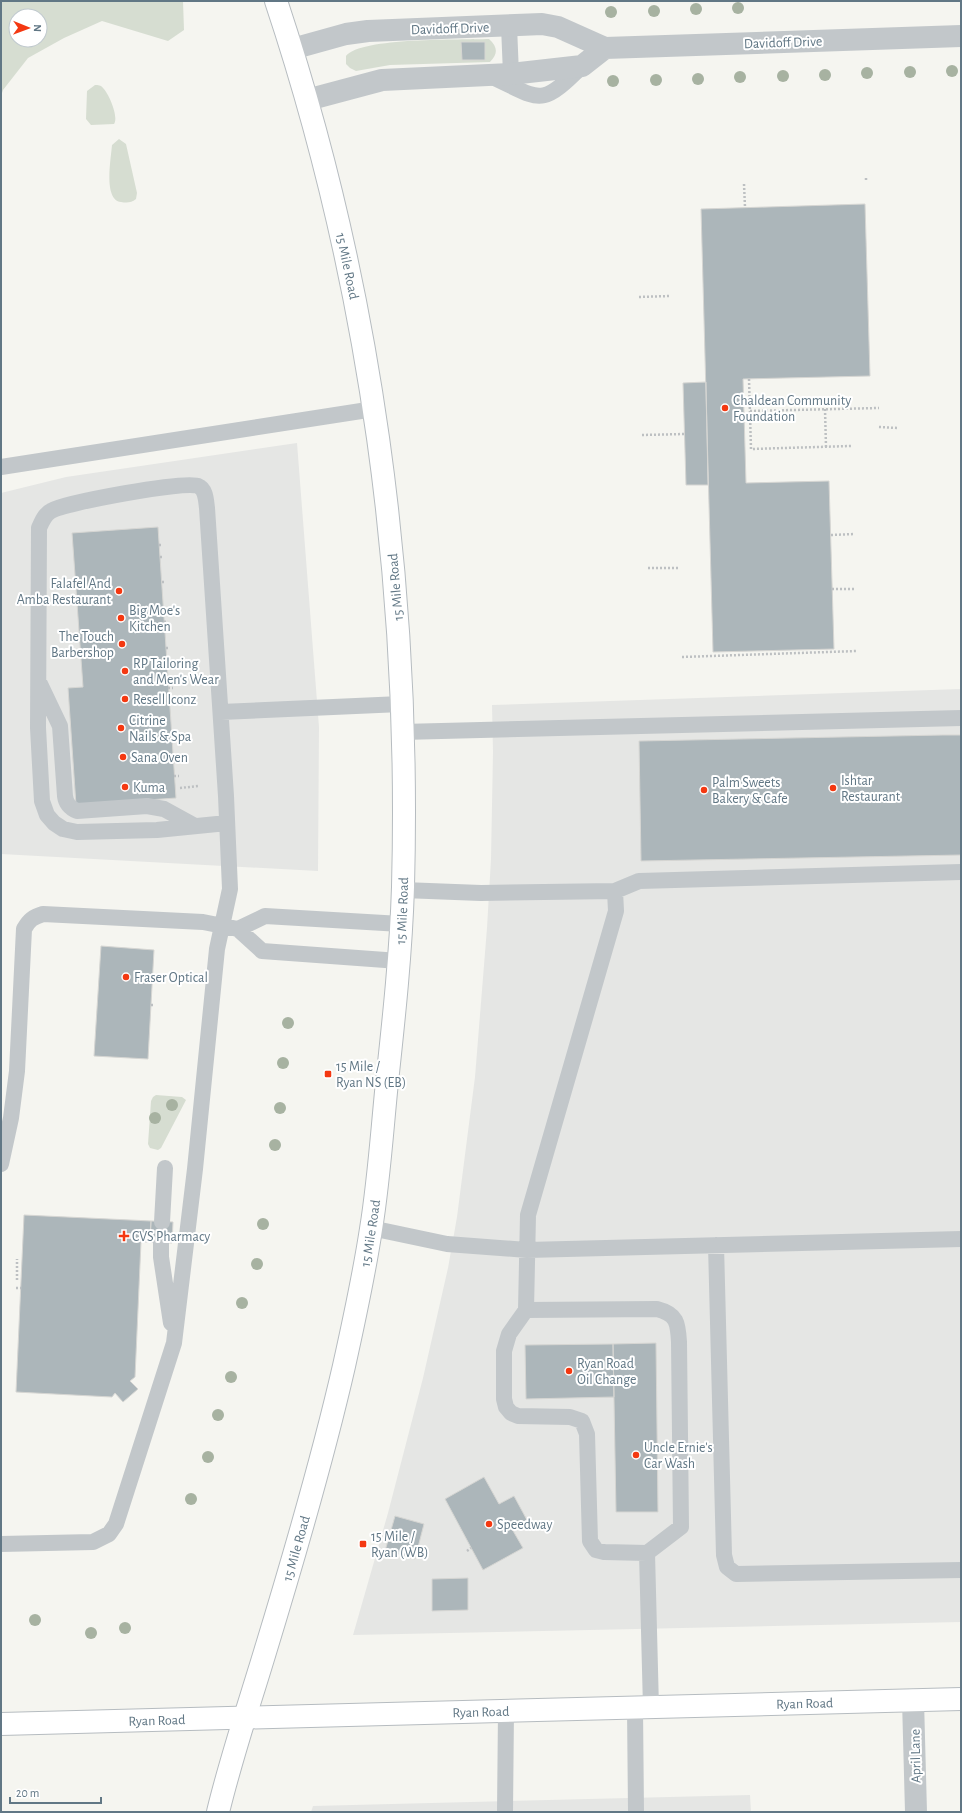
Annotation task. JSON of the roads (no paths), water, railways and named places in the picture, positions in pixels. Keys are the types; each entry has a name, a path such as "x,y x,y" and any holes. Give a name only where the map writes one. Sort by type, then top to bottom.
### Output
{"main road":[{"name":"15 Mile Road","path":"218,1812 317,1473 344,1365 371,1228 402,924 404,810 398,619 391,534 374,409 352,281 332,194 307,100 276,1"},
{"name":"Ryan Road","path":"1,1724 244,1719 961,1699"}],"street":[{"name":"Davidoff Drive","path":"292,49 346,34 368,31 542,24 558,27 605,48 961,36"},
{"path":"307,100 382,80 485,74 511,74 582,66 605,48"},
{"name":"April Lane","path":"913,1700 916,1812"}],"lane":[{"path":"509,26 511,74"},
{"path":"485,74 523,92 544,96 556,91 582,66"},
{"path":"1,466 374,409"},
{"path":"1,1544 93,1542 109,1534 116,1524 174,1343 195,1169 218,949 230,927 230,889 227,823 221,712 208,508 203,490 199,486 193,484 181,485 59,507 50,511 43,518 39,528 38,728 42,801 47,815 54,823 63,829 77,832 157,830 227,823"},
{"path":"39,681 60,726 65,796 66,802 72,809 77,811 147,806 164,809 195,826"},
{"path":"221,712 401,704"},
{"path":"402,732 961,718"},
{"path":"403,890 481,893 615,891 639,881 961,872"},
{"path":"526,1310 657,1309 667,1312 675,1319 679,1342 681,1527 647,1553 604,1552 596,1550 590,1541 587,1434 582,1421 570,1417 518,1416 511,1413 506,1407 504,1399 504,1351 509,1334 526,1310 528,1215 616,911 615,891"},
{"path":"1,1164 11,1118 17,1071 24,929 34,916 43,914 203,922 230,927 262,952 399,961"},
{"path":"230,927 265,916 402,924"},
{"path":"162,1222 165,1168"},
{"path":"371,1228 448,1244 527,1250 961,1239"},
{"path":"161,1243 160,1257 174,1343"},
{"path":"716,1245 724,1556 727,1568 736,1574 961,1570"},
{"path":"636,1812 643,1708 647,1553"},
{"path":"505,1812 506,1711"}],"place":[{"name":"Chaldean Community Foundation","path":"725,408"},
{"name":"Falafel And Amba Restaurant","path":"119,591"},
{"name":"Big Moe's Kitchen","path":"121,618"},
{"name":"The Touch Barbershop","path":"122,644"},
{"name":"RP Tailoring and Men's Wear","path":"125,671"},
{"name":"Resell Iconz","path":"125,699"},
{"name":"Citrine Nails & Spa","path":"121,728"},
{"name":"Sana Oven","path":"123,757"},
{"name":"Kuma","path":"125,787"},
{"name":"Ishtar Restaurant","path":"833,788"},
{"name":"Palm Sweets Bakery & Cafe","path":"704,790"},
{"name":"Fraser Optical","path":"126,977"},
{"name":"15 Mile / Ryan NS (EB)","path":"328,1074"},
{"name":"CVS Pharmacy","path":"124,1236"},
{"name":"Ryan Road Oil Change","path":"569,1371"},
{"name":"Uncle Ernie's Car Wash","path":"636,1455"},
{"name":"Speedway","path":"489,1524"},
{"name":"15 Mile / Ryan (WB)","path":"363,1544"}]}
